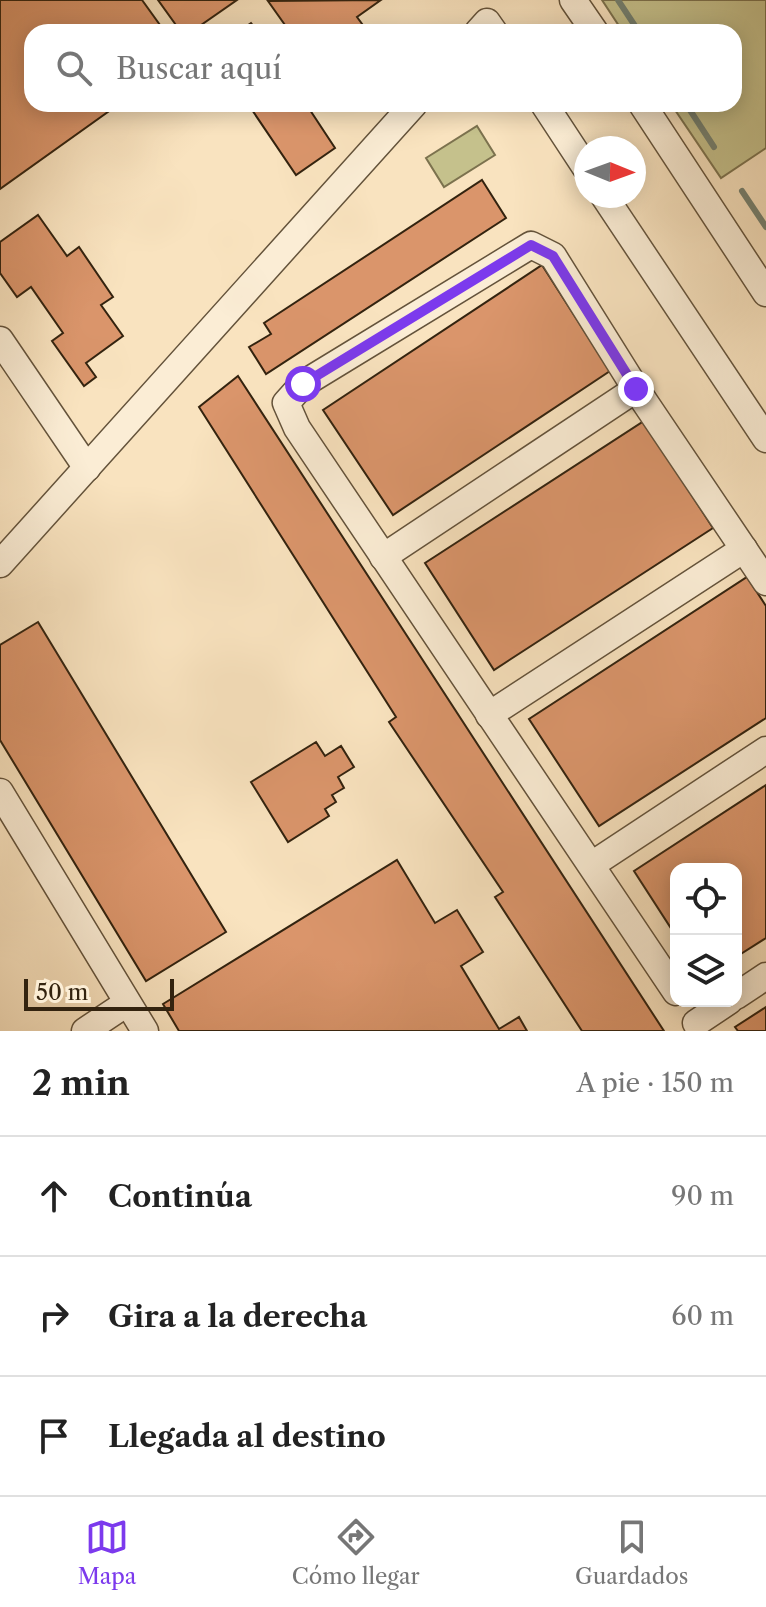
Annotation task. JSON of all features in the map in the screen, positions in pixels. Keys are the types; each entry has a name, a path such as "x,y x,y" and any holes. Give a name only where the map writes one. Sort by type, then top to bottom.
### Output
{"street":[{"path":"573,0 590,24"},
{"path":"0,564 407,112"},
{"path":"549,112 574,150"},
{"path":"647,112 766,293"},
{"path":"612,208 766,439"},
{"path":"670,983 297,428 286,403 303,384 531,245 553,256 636,389 766,582"},
{"path":"0,340 87,468"},
{"path":"383,557 636,389"},
{"path":"489,715 744,549"},
{"path":"593,864 766,750"},
{"path":"0,792 145,1031"},
{"path":"742,992 766,976"},
{"path":"85,1031 127,1003"},
{"path":"693,1018 716,1007"}],"shaded area":[{"path":"602,0 766,0 766,148 721,178 676,112 742,112 742,24 618,24"},
{"path":"477,126 495,155 444,187 426,158"}],"building":[{"path":"0,0 142,0 159,24 24,24 24,112 108,112 0,189"},
{"path":"158,0 237,0 202,24 175,24"},
{"path":"381,0 357,17 362,24 284,24 268,1"},
{"path":"253,112 311,112 335,148 296,175"},
{"path":"482,180 506,218 266,374 249,347 271,334 264,323"},
{"path":"38,215 67,256 79,247 113,297 101,305 123,336 86,363 96,377 84,386 52,341 63,333 31,287 17,297 0,273 0,242"},
{"path":"542,265 610,371 393,515 323,410"},
{"path":"238,376 664,1031 582,1031 495,897 503,892 389,722 396,717 199,407"},
{"path":"644,421 713,528 494,670 425,563"},
{"path":"747,577 766,606 766,718 599,826 529,719"},
{"path":"38,622 226,932 146,981 0,740 0,645"},
{"path":"316,742 325,756 341,746 354,767 338,777 344,788 332,795 336,802 325,809 329,816 288,842 251,782"},
{"path":"766,785 766,938 742,953 742,863 670,863 670,927 634,871"},
{"path":"397,860 435,923 457,910 483,952 461,966 499,1029 519,1017 527,1031 179,1031 163,1004"},
{"path":"766,1007 766,1031 738,1031 735,1027"}],"waterway":[{"path":"618,0 634,24"},
{"path":"691,112 714,147"},
{"path":"742,191 766,227"}],"route":[{"path":"303,384 531,245 553,256 636,389"}]}
